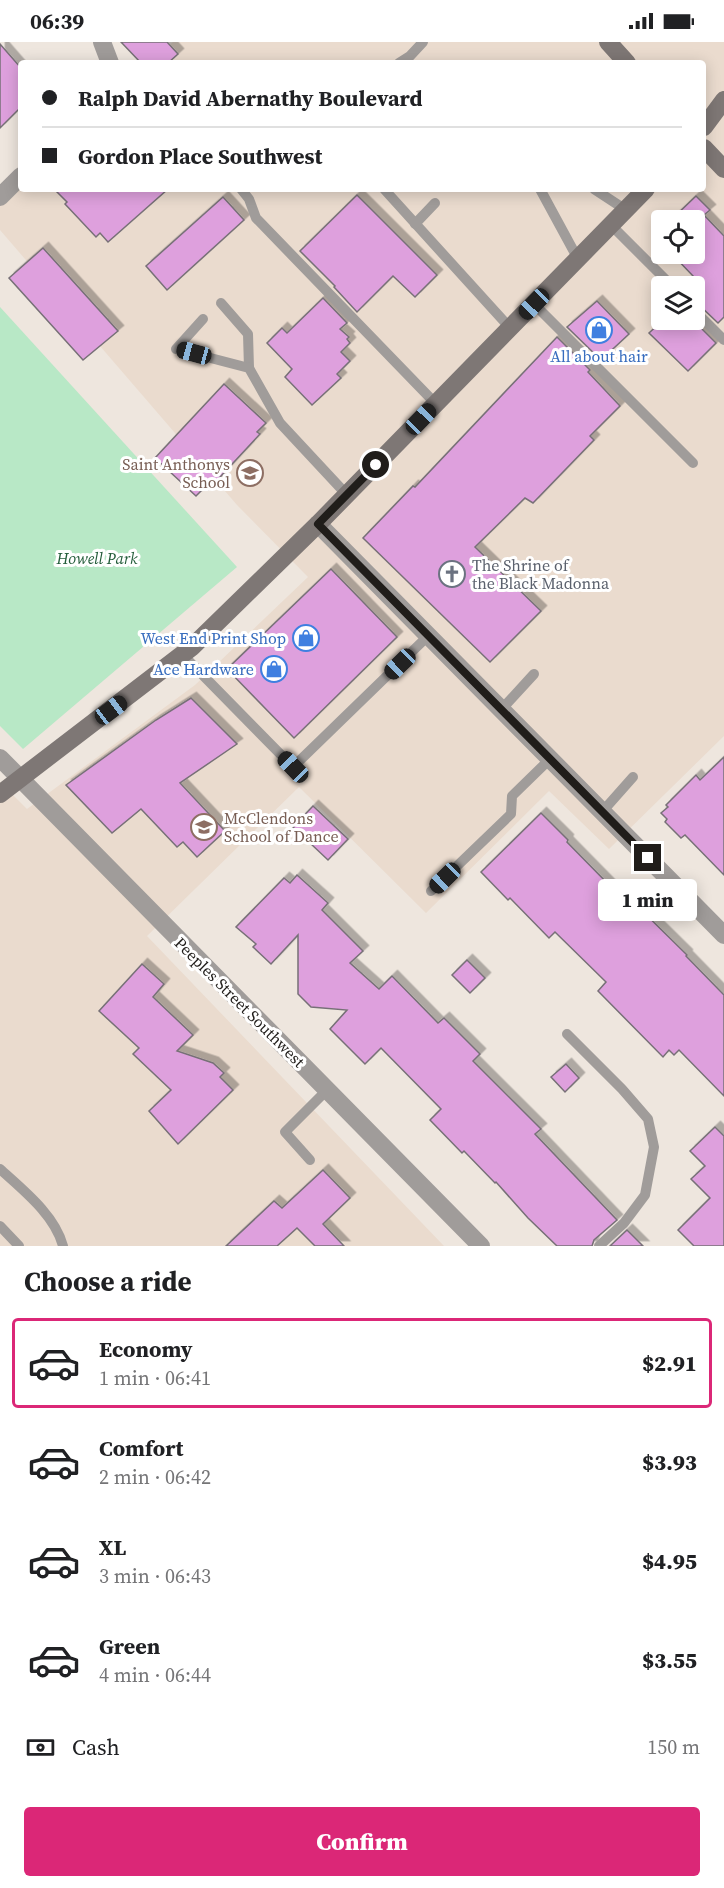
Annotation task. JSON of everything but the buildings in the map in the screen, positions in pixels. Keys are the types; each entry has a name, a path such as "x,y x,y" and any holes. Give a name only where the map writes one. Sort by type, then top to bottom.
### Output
{"main road":[{"path":"608,42 624,60"},
{"path":"706,124 724,100"},
{"path":"706,150 724,169"},
{"path":"0,794 183,655 318,524 643,192"}],"street":[{"path":"102,42 109,60"},
{"path":"0,197 18,179"},
{"path":"318,524 724,935"},
{"name":"Peeples Street Southwest","path":"0,758 481,1246"}],"lane":[{"path":"404,60 423,42"},
{"path":"243,192 249,199 256,218 436,404"},
{"path":"387,192 510,328"},
{"path":"542,192 578,259"},
{"path":"599,192 626,210"},
{"path":"415,224 435,203"},
{"path":"611,225 662,276"},
{"path":"221,303 248,334 249,368 280,423 346,495"},
{"path":"534,304 693,462"},
{"path":"202,319 176,349 249,368"},
{"path":"705,321 724,340"},
{"path":"183,655 293,767 428,636"},
{"path":"501,710 534,674"},
{"path":"431,891 511,814 512,796 550,759"},
{"path":"602,812 633,777"},
{"path":"567,1034 622,1089 648,1119 654,1147 645,1195 624,1222 599,1246"},
{"path":"310,1160 285,1132 327,1090"},
{"path":"0,1169 37,1203 60,1237 63,1246"},
{"path":"0,1226 19,1246"}],"shaded area":[{"path":"173,42 724,42 724,736 609,849 549,791 426,913 299,787 147,936 444,1246 0,1246 0,782 27,809 195,685 308,577 237,505 0,230 0,198 18,182 18,192 706,192 706,60 153,60"}],"green space":[{"name":"Howell Park","path":"0,307 237,567 23,749 0,726"}],"place":[{"name":"All about hair","path":"599,330"},
{"name":"Saint Anthonys School","path":"250,473"},
{"name":"The Shrine of the Black Madonna","path":"452,574"},
{"name":"West End Print Shop","path":"306,638"},
{"name":"Ace Hardware","path":"274,669"},
{"name":"McClendons School of Dance","path":"204,827"}],"route":[{"path":"376,465 318,524 648,858"}]}
